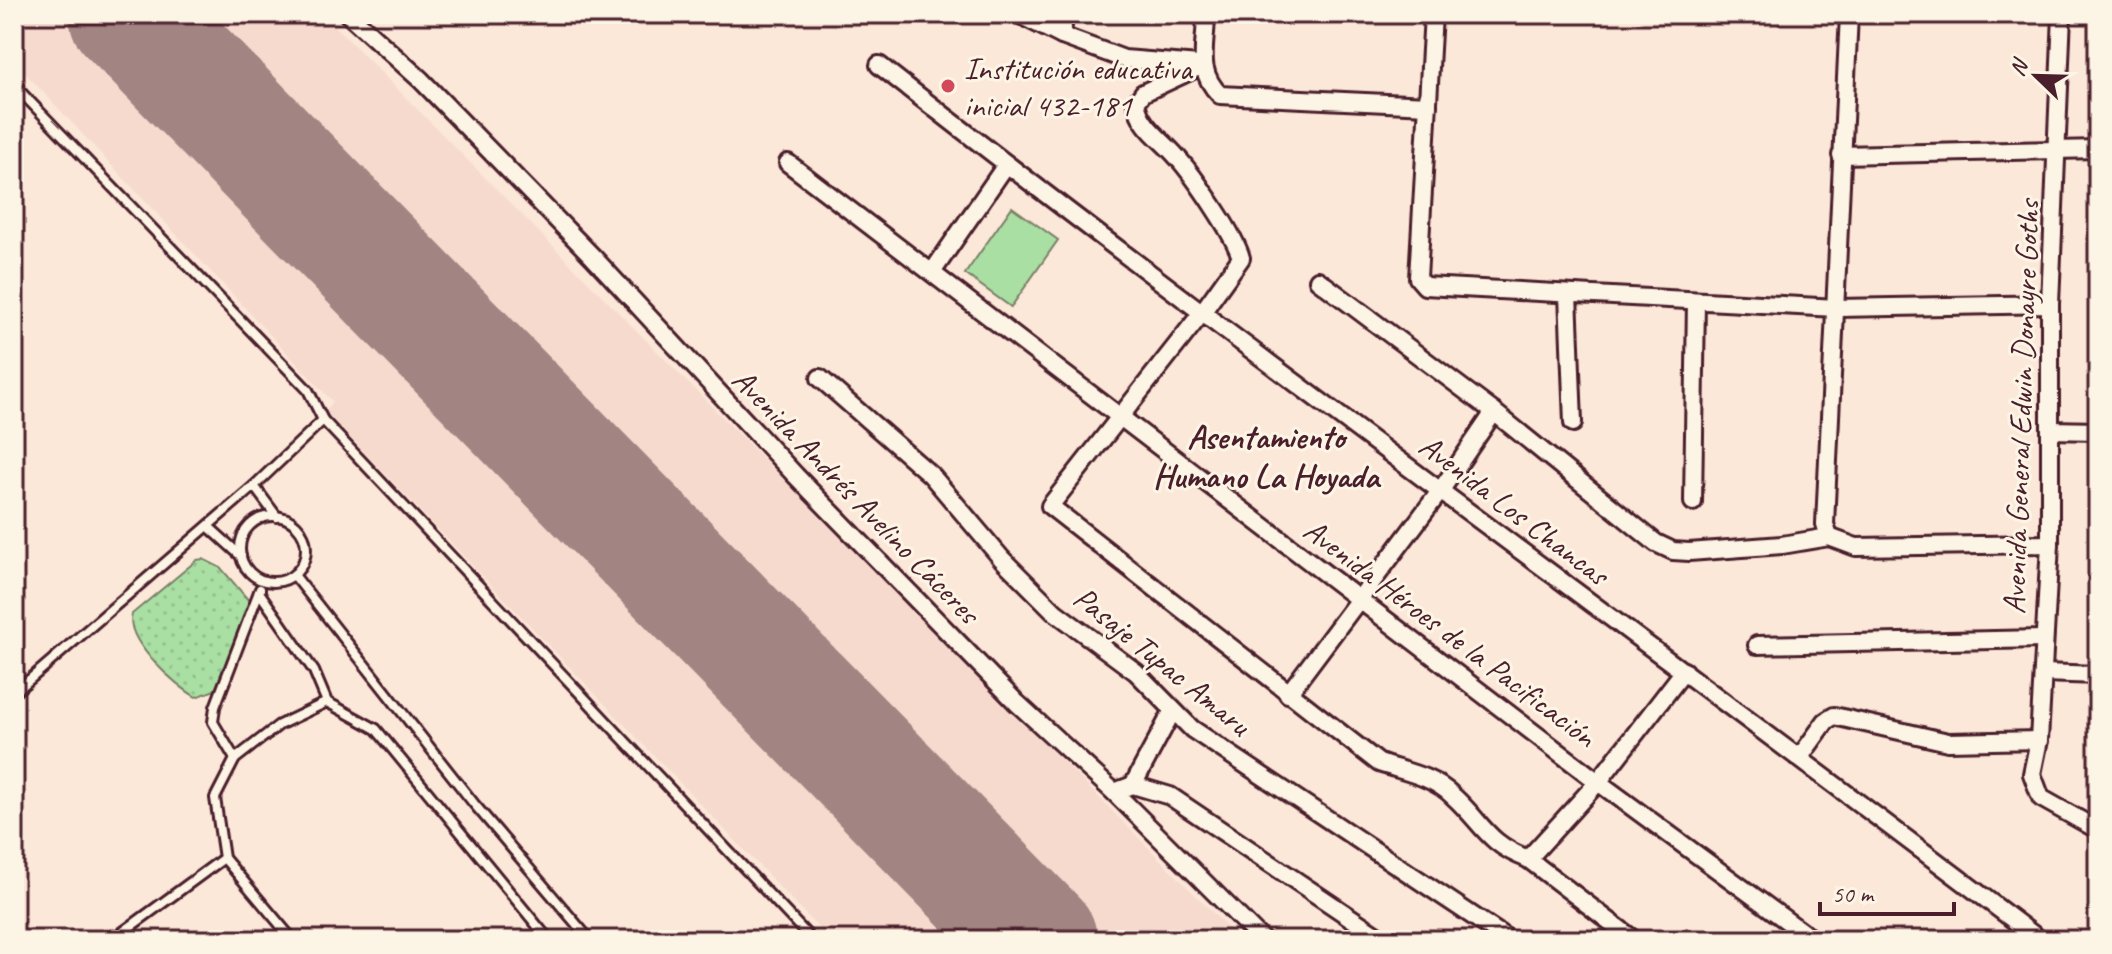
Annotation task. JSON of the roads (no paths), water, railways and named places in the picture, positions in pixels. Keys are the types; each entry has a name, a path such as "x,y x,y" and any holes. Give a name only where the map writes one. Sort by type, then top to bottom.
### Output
{"street":[{"name":"Avenida Andrés Avelino Cáceres","path":"348,14 421,80 1006,692 1114,792 1262,940"},
{"path":"1018,14 1062,36 1124,59 1203,65"},
{"path":"1062,36 1064,14"},
{"path":"1206,14 1203,65 1207,82 1220,95 1428,105"},
{"path":"1433,14 1418,278 1433,289 1837,308 2050,304"},
{"path":"1829,537 1825,524 1849,14"},
{"name":"Avenida General Edwin Donayre Goths","path":"2062,14 2050,304 2050,544 2042,639 2039,740 2032,774 2041,798 2098,830"},
{"name":"Avenida Los Chancas","path":"879,65 1201,314 1800,757 2040,940"},
{"path":"1203,65 1143,93 1136,103 1143,124 1178,157 1241,258 1201,314 1050,506 1379,763 1433,781 1453,795 1478,827 1507,851 1528,859 1634,940"},
{"path":"1841,155 2098,149"},
{"name":"Avenida Héroes de la Pacificación","path":"788,163 1598,782 1813,940"},
{"path":"933,271 1006,165"},
{"path":"1318,280 1494,412 1656,543 1673,551 1782,545 1829,537 1856,547 2050,544"},
{"path":"1568,294 1573,423"},
{"path":"1693,502 1696,301"},
{"name":"Pasaje Tupac Amaru","path":"820,378 931,475 1002,559 1055,612 1136,672 1172,712 1509,940"},
{"path":"1288,694 1441,490 1494,412"},
{"path":"2050,430 2098,431"},
{"path":"1757,645 2042,639"},
{"path":"1528,859 1598,782 1684,671"},
{"path":"2043,673 2098,675"},
{"path":"1133,785 1172,712"},
{"path":"1800,757 1826,721 1834,716 1948,742 2039,740"},
{"path":"1114,792 1133,785 1180,802 1384,940"}],"lane":[{"path":"14,85 308,390 323,420 812,940"},
{"path":"14,693 209,527 323,420"},
{"path":"254,486 277,517"},
{"path":"277,517 288,520 303,535 305,557 294,575 274,582 263,581 249,572 241,546 249,528 257,521 277,517"},
{"path":"209,527 242,557"},
{"path":"294,575 475,805 590,940"},
{"path":"235,759 213,722 215,707 263,581"},
{"path":"259,592 314,671 327,702 376,729 549,940"},
{"path":"293,940 224,858 215,798 235,759 279,725 327,702"},
{"path":"112,940 224,858"}],"place":[{"name":"Institución educativa inicial 432-181","path":"948,86"}],"district":[{"name":"Asentamiento Humano La Hoyada","path":"1266,456"}]}
